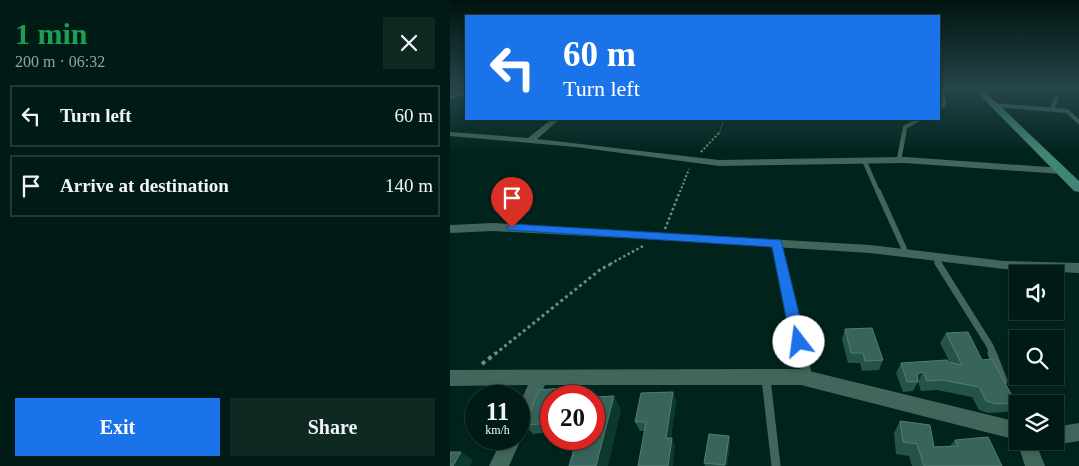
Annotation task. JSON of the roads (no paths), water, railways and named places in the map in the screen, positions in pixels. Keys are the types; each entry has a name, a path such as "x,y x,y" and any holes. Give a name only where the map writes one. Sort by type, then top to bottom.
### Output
{"main road":[{"path":"999,110 1079,188"}],"street":[{"path":"530,141 555,120"},
{"path":"450,134 719,162 900,160 1062,171"},
{"path":"450,229 493,227 777,243 870,249 1004,265 1079,268"},
{"path":"457,379 808,379 1009,429"},
{"path":"530,400 540,379"},
{"path":"1064,434 1079,432"},
{"path":"499,466 507,450"},
{"path":"1029,450 1035,466"}],"lane":[{"path":"1052,110 1067,111 1079,122"},
{"path":"900,160 905,127 918,120"},
{"path":"864,160 906,254"},
{"path":"777,243 789,305 808,379"},
{"path":"935,258 990,346 1009,396"},
{"path":"766,378 776,466"}]}
